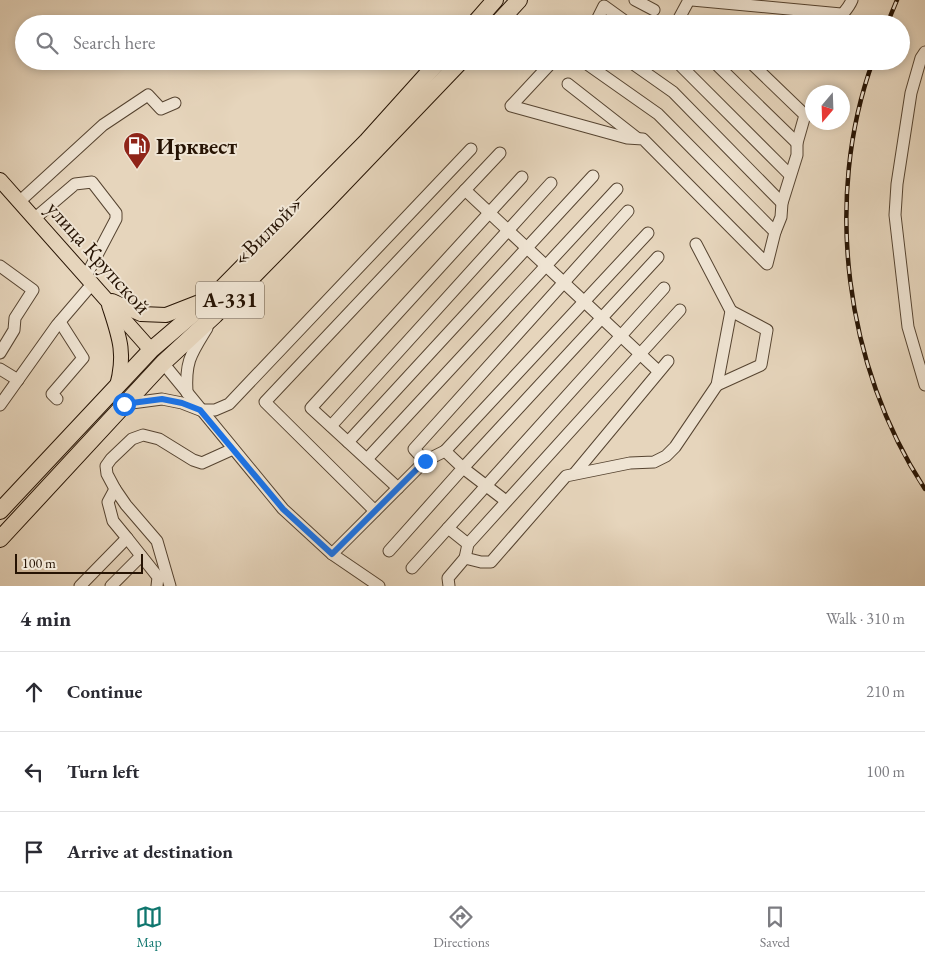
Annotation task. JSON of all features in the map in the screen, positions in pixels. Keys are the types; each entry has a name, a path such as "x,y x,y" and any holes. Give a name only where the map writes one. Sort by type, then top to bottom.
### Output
{"highway":[{"path":"482,15 495,0"},
{"path":"505,15 519,0"},
{"name":"«Вилюй»","path":"0,511 152,350 213,297 367,141 431,70"},
{"name":"«Вилюй»","path":"0,539 163,363 215,315 452,70"},
{"name":"улица Крупской","path":"152,350 163,363"}],"main road":[{"name":"улица Крупской","path":"0,180 152,350"},
{"path":"108,300 141,314 166,315 213,297"},
{"path":"108,300 119,336 122,355 121,370 116,388"}],"street":[{"path":"634,0 654,10"},
{"path":"681,15 690,0 807,15"},
{"path":"842,15 848,10 852,0"},
{"path":"595,15 605,3"},
{"path":"600,15 605,3"},
{"path":"605,3 619,15"},
{"path":"925,52 921,58 911,93 897,184 895,215 908,327 925,385"},
{"path":"544,70 511,106 627,138 644,139 767,264 781,217 782,204 790,174 797,155 797,143 804,115 758,70"},
{"path":"596,70 658,114 775,232"},
{"path":"641,70 673,92 782,204"},
{"path":"685,70 790,174"},
{"path":"721,70 797,143"},
{"path":"568,84 637,138"},
{"path":"19,202 103,125 140,100 148,95 161,109 174,103"},
{"path":"124,404 162,399 182,403 200,410 215,410 229,404 471,149"},
{"path":"375,511 265,402 500,153"},
{"path":"348,442 593,176"},
{"path":"398,488 311,408 522,177"},
{"path":"0,405 90,280 116,219 116,213 92,182 74,184 34,219"},
{"path":"331,426 551,183"},
{"path":"367,459 617,189"},
{"path":"465,190 655,368"},
{"path":"425,461 414,450 628,211"},
{"path":"332,554 425,461 445,451 648,233"},
{"path":"696,244 732,311 767,330 760,364 717,385"},
{"path":"389,551 658,257"},
{"path":"0,266 33,290 15,318 14,330 0,353"},
{"path":"412,568 664,288"},
{"path":"449,586 448,578 465,558 468,544 680,310"},
{"path":"465,558 481,562 491,562 566,476 630,463 654,462 666,456 675,447 717,385 732,311"},
{"path":"187,393 186,375 190,356 215,315"},
{"path":"57,399 52,394 83,358 60,322"},
{"path":"576,473 668,361"},
{"path":"163,363 283,509 332,554 378,586"},
{"path":"0,369 18,380"},
{"path":"170,586 157,541 126,505 107,474 106,466 132,439 143,434 159,439 193,460 202,462 233,449"},
{"path":"445,451 463,468 506,501"},
{"path":"116,489 108,502 113,521 158,577 157,586"},
{"path":"448,528 468,544"},
{"path":"80,586 127,538"},
{"path":"111,586 141,556"}],"railway":[{"path":"891,15 897,0"},
{"path":"870,70 858,114 849,169 846,225 850,281 860,337 876,390 898,441 925,489"}],"place":[{"name":"Ирквест","path":"137,170"}],"route":[{"path":"124,404 162,399 182,403 200,410 283,509 332,554 425,461"}]}
